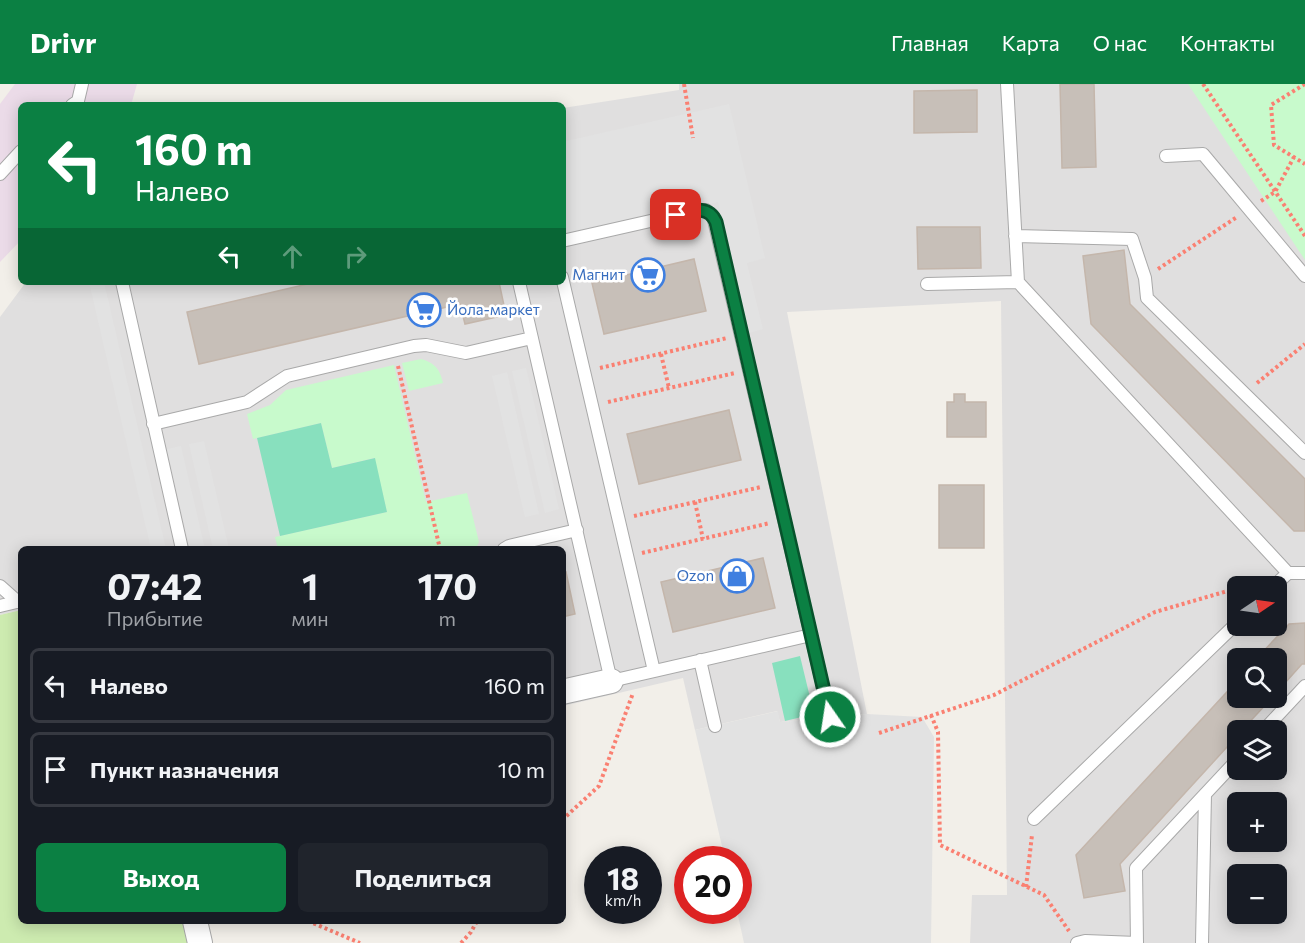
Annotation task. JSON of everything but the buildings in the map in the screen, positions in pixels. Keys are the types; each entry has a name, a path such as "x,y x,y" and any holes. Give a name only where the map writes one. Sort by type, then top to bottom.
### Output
{"street":[{"path":"566,691 611,681"},
{"path":"196,924 200,943"}],"lane":[{"path":"76,102 82,84"},
{"path":"1007,84 1018,282 1288,573"},
{"path":"0,174 18,154"},
{"path":"1166,156 1203,154 1305,276"},
{"path":"566,240 699,210 709,212 716,222 830,717"},
{"path":"1016,236 1132,239 1145,278 1147,298 1305,453"},
{"path":"927,284 1018,282"},
{"path":"123,285 181,546"},
{"path":"520,285 611,681 811,635"},
{"path":"564,285 654,671"},
{"path":"153,424 247,402 287,376 394,351 423,345 466,353 532,338"},
{"path":"509,546 577,530"},
{"path":"1285,576 1288,573 1305,573"},
{"path":"0,586 18,600"},
{"path":"0,606 18,602"},
{"path":"1034,819 1227,633"},
{"path":"700,660 715,726"},
{"path":"1273,720 1305,686"},
{"path":"1137,943 1136,868 1227,771"},
{"path":"1202,943 1205,794"},
{"path":"1074,938 1085,941 1141,943"}],"path":[{"path":"684,84 693,138"},
{"path":"1203,84 1305,236"},
{"path":"1305,84 1271,105 1274,146 1305,164"},
{"path":"1145,278 1275,192 1294,157"},
{"path":"584,371 742,335"},
{"path":"1244,393 1305,344"},
{"path":"394,351 439,546"},
{"path":"661,354 669,388"},
{"path":"592,405 750,369"},
{"path":"619,520 776,483"},
{"path":"695,502 704,539"},
{"path":"627,556 785,520"},
{"path":"879,733 994,695 1155,612 1227,591"},
{"path":"566,816 599,786 640,674"},
{"path":"931,715 938,732 940,846 1044,895 1074,938"},
{"path":"1026,887 1034,819"},
{"path":"315,924 360,943"},
{"path":"461,943 475,924"}],"shaded area":[{"path":"15,84 137,84 132,102 18,102 18,243 0,262 0,104"},
{"path":"679,84 1305,84 1305,943 970,943 972,895 1007,895 1001,301 787,312 867,714 780,722 777,711 695,730 683,678 566,705 566,546 18,546 18,611 0,615 0,317 24,285 566,285 566,108 679,90"},
{"path":"729,104 765,258 747,263 763,329 749,333 718,202 567,236 566,141"},
{"path":"90,285 105,285 165,546 150,546"},
{"path":"526,368 559,509 545,513 512,371"},
{"path":"507,372 539,514 525,517 492,376"},
{"path":"204,441 228,546 212,546 189,444"},
{"path":"181,446 204,546 189,546 167,449"},
{"path":"778,711 780,722 867,714 922,717 934,737 931,943 744,943 740,924 752,924 752,846 722,846 695,730"}],"green space":[{"path":"1188,84 1305,84 1305,260"},
{"path":"421,359 436,367 443,383 409,391 402,363"},
{"path":"394,365 426,502 467,493 479,542 477,546 277,546 275,537 387,512 374,458 332,468 321,423 253,439 247,414 270,405 286,390"},
{"path":"321,423 332,468 375,458 387,512 280,536 257,438"},
{"path":"18,611 18,924 188,924 193,943 0,943 0,615"},
{"path":"800,656 814,714 785,721 772,663"}],"place":[{"name":"Магнит","path":"648,275"},
{"name":"Йола-маркет","path":"424,310"},
{"name":"Ozon","path":"737,576"}],"route":[{"path":"676,215 706,210 716,222 830,717"}]}
